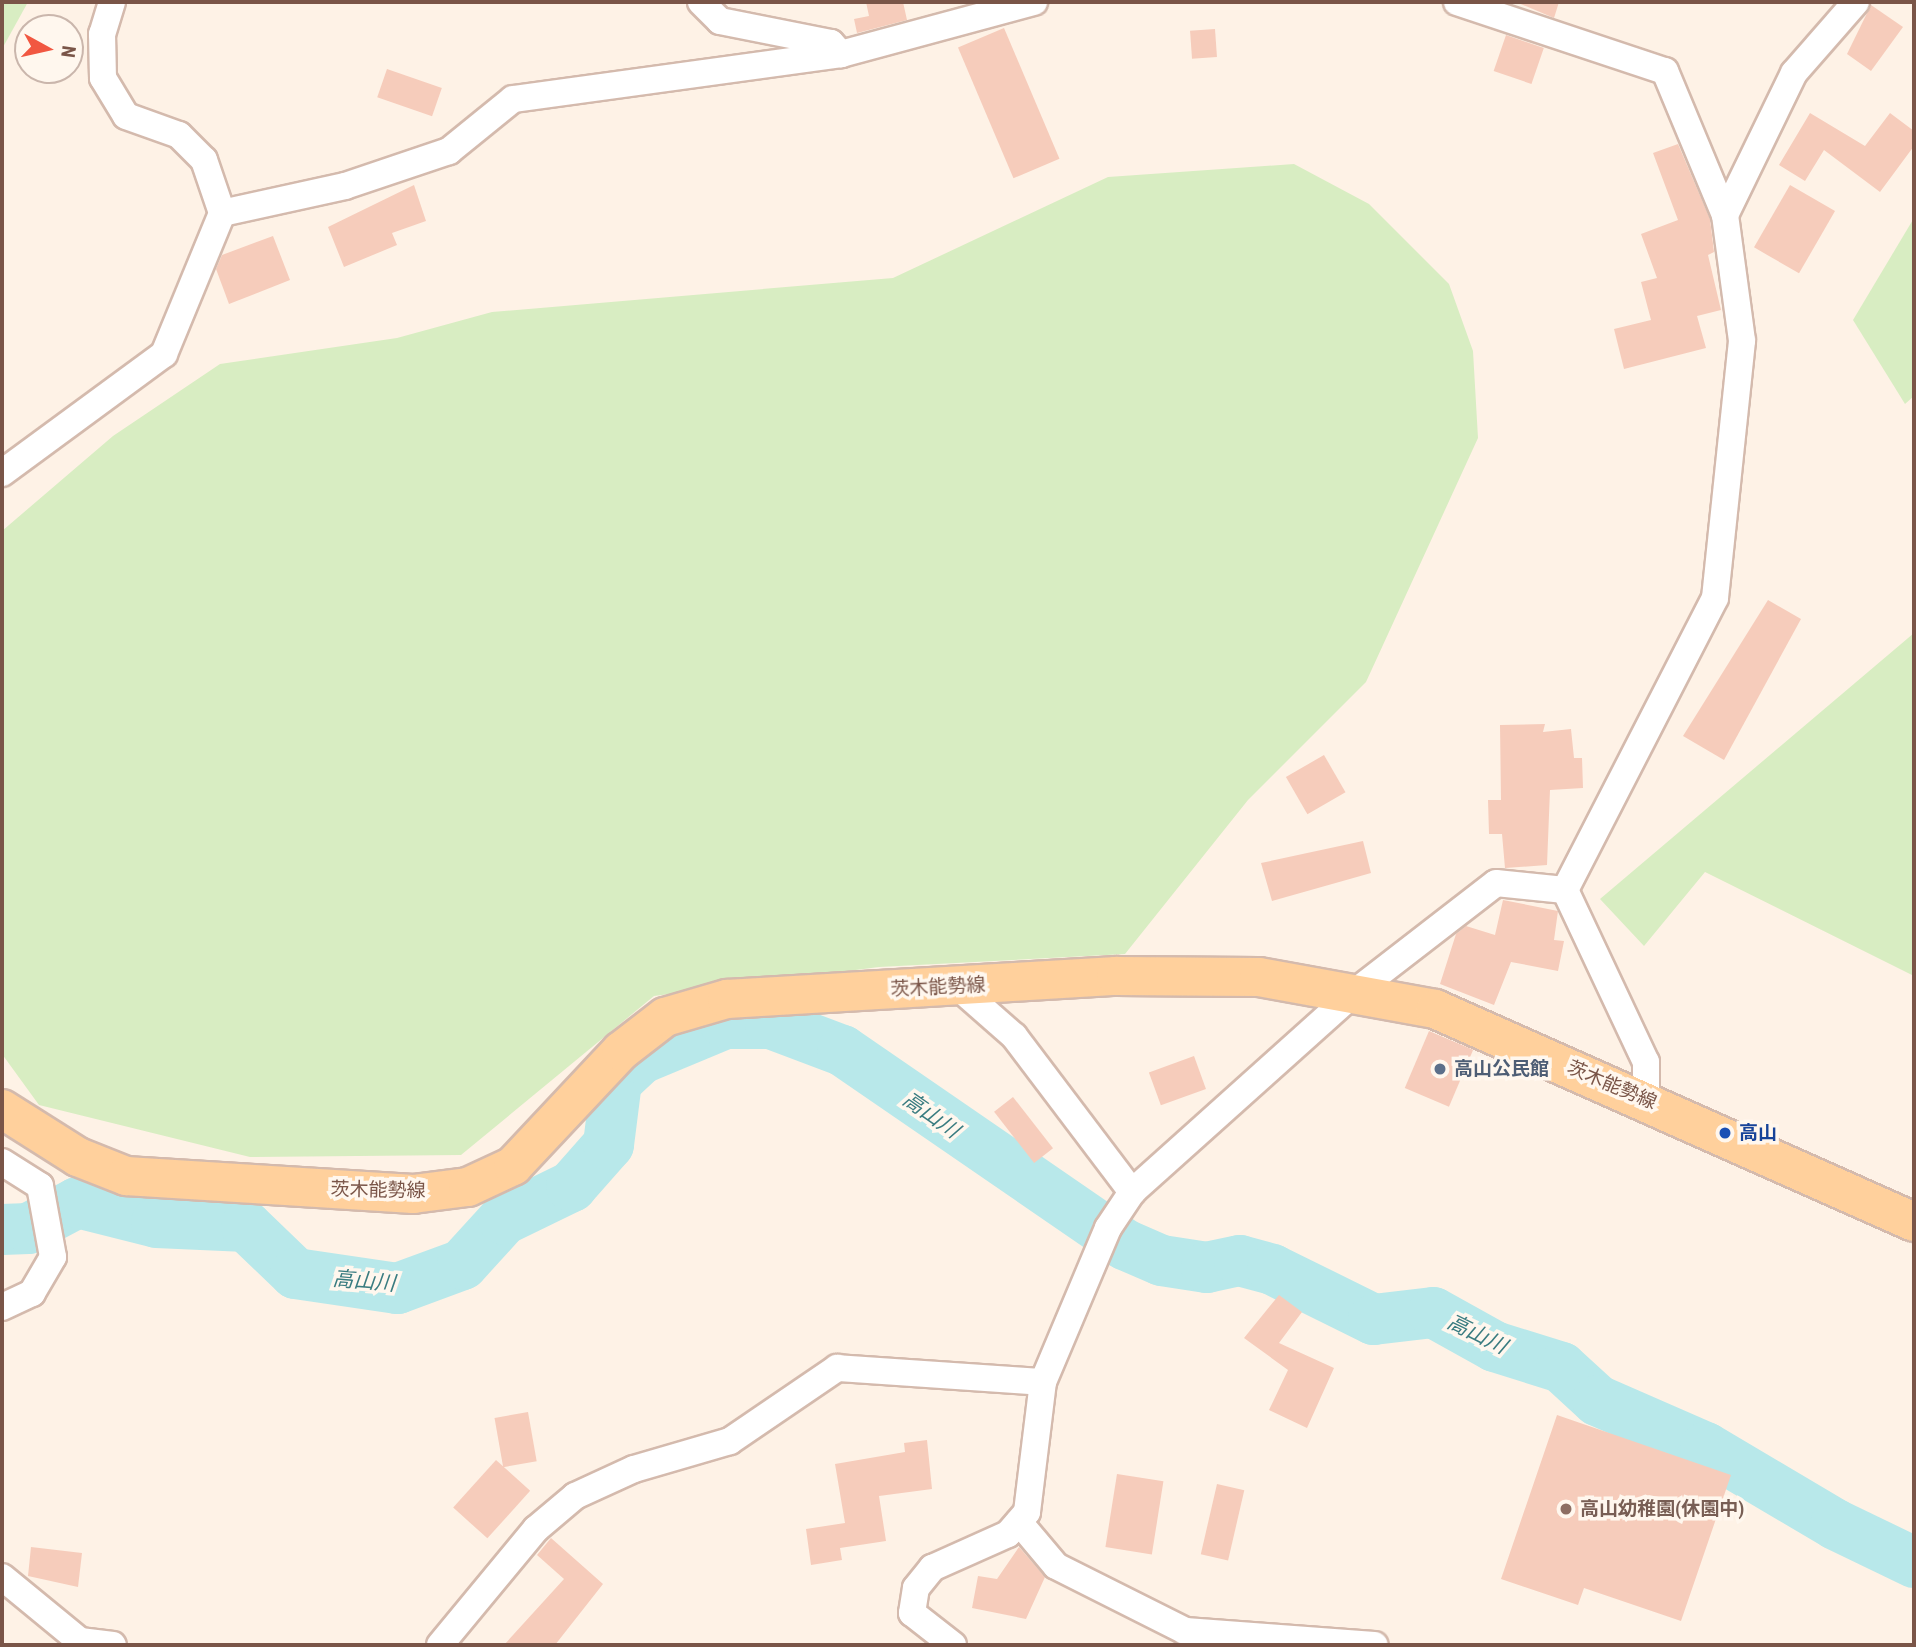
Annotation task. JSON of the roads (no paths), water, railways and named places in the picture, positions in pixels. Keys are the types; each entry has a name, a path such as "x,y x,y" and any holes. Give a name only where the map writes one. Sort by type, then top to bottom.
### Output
{"main road":[{"name":"茨木能勢線","path":"2,1108 78,1157 126,1176 426,1192 468,1187 513,1166 621,1051 665,1017 727,999 957,986 1259,977 1354,992 1435,1009 1646,1100 1914,1222"}],"street":[{"path":"2,473 164,355 222,213 204,160 179,135 126,116 103,78 102,34 112,2"},
{"path":"701,2 720,21 831,43 841,54"},
{"path":"222,213 345,187 449,151 513,99 841,54 1034,2"},
{"path":"1457,2 1665,71 1725,215 1742,341 1716,598 1565,890"},
{"path":"1725,215 1794,73 1856,2"},
{"path":"953,1645 912,1613 916,1588 932,1568 1008,1534 1027,1512 1036,1469 1043,1382 1108,1228 1132,1192 1354,992 1496,883 1565,890"},
{"path":"1565,890 1646,1062 1646,1100"},
{"path":"957,986 1014,1036 1132,1192"},
{"path":"2,1162 40,1186 53,1257 32,1293 2,1307"},
{"path":"440,1645 536,1529 575,1496 634,1469 730,1441 837,1368 1043,1382"},
{"path":"1019,1522 1056,1566 1185,1631 1374,1645"},
{"path":"2,1577 80,1641 113,1645"}],"waterway":[{"name":"高山川","path":"2,1229 28,1228 77,1202 156,1222 246,1226 295,1273 397,1288 462,1264 503,1219 571,1186 608,1144 616,1081 641,1058 725,1023 770,1023 842,1050 1124,1244 1161,1260 1206,1267 1239,1260 1272,1269 1373,1319 1433,1312 1494,1346 1561,1367 1597,1400 1705,1447 1835,1524 1914,1562"}],"place":[{"name":"高山公民館","path":"1440,1069"},
{"name":"高山","path":"1725,1133"},
{"name":"高山幼稚園(休園中)","path":"1566,1509"}]}
